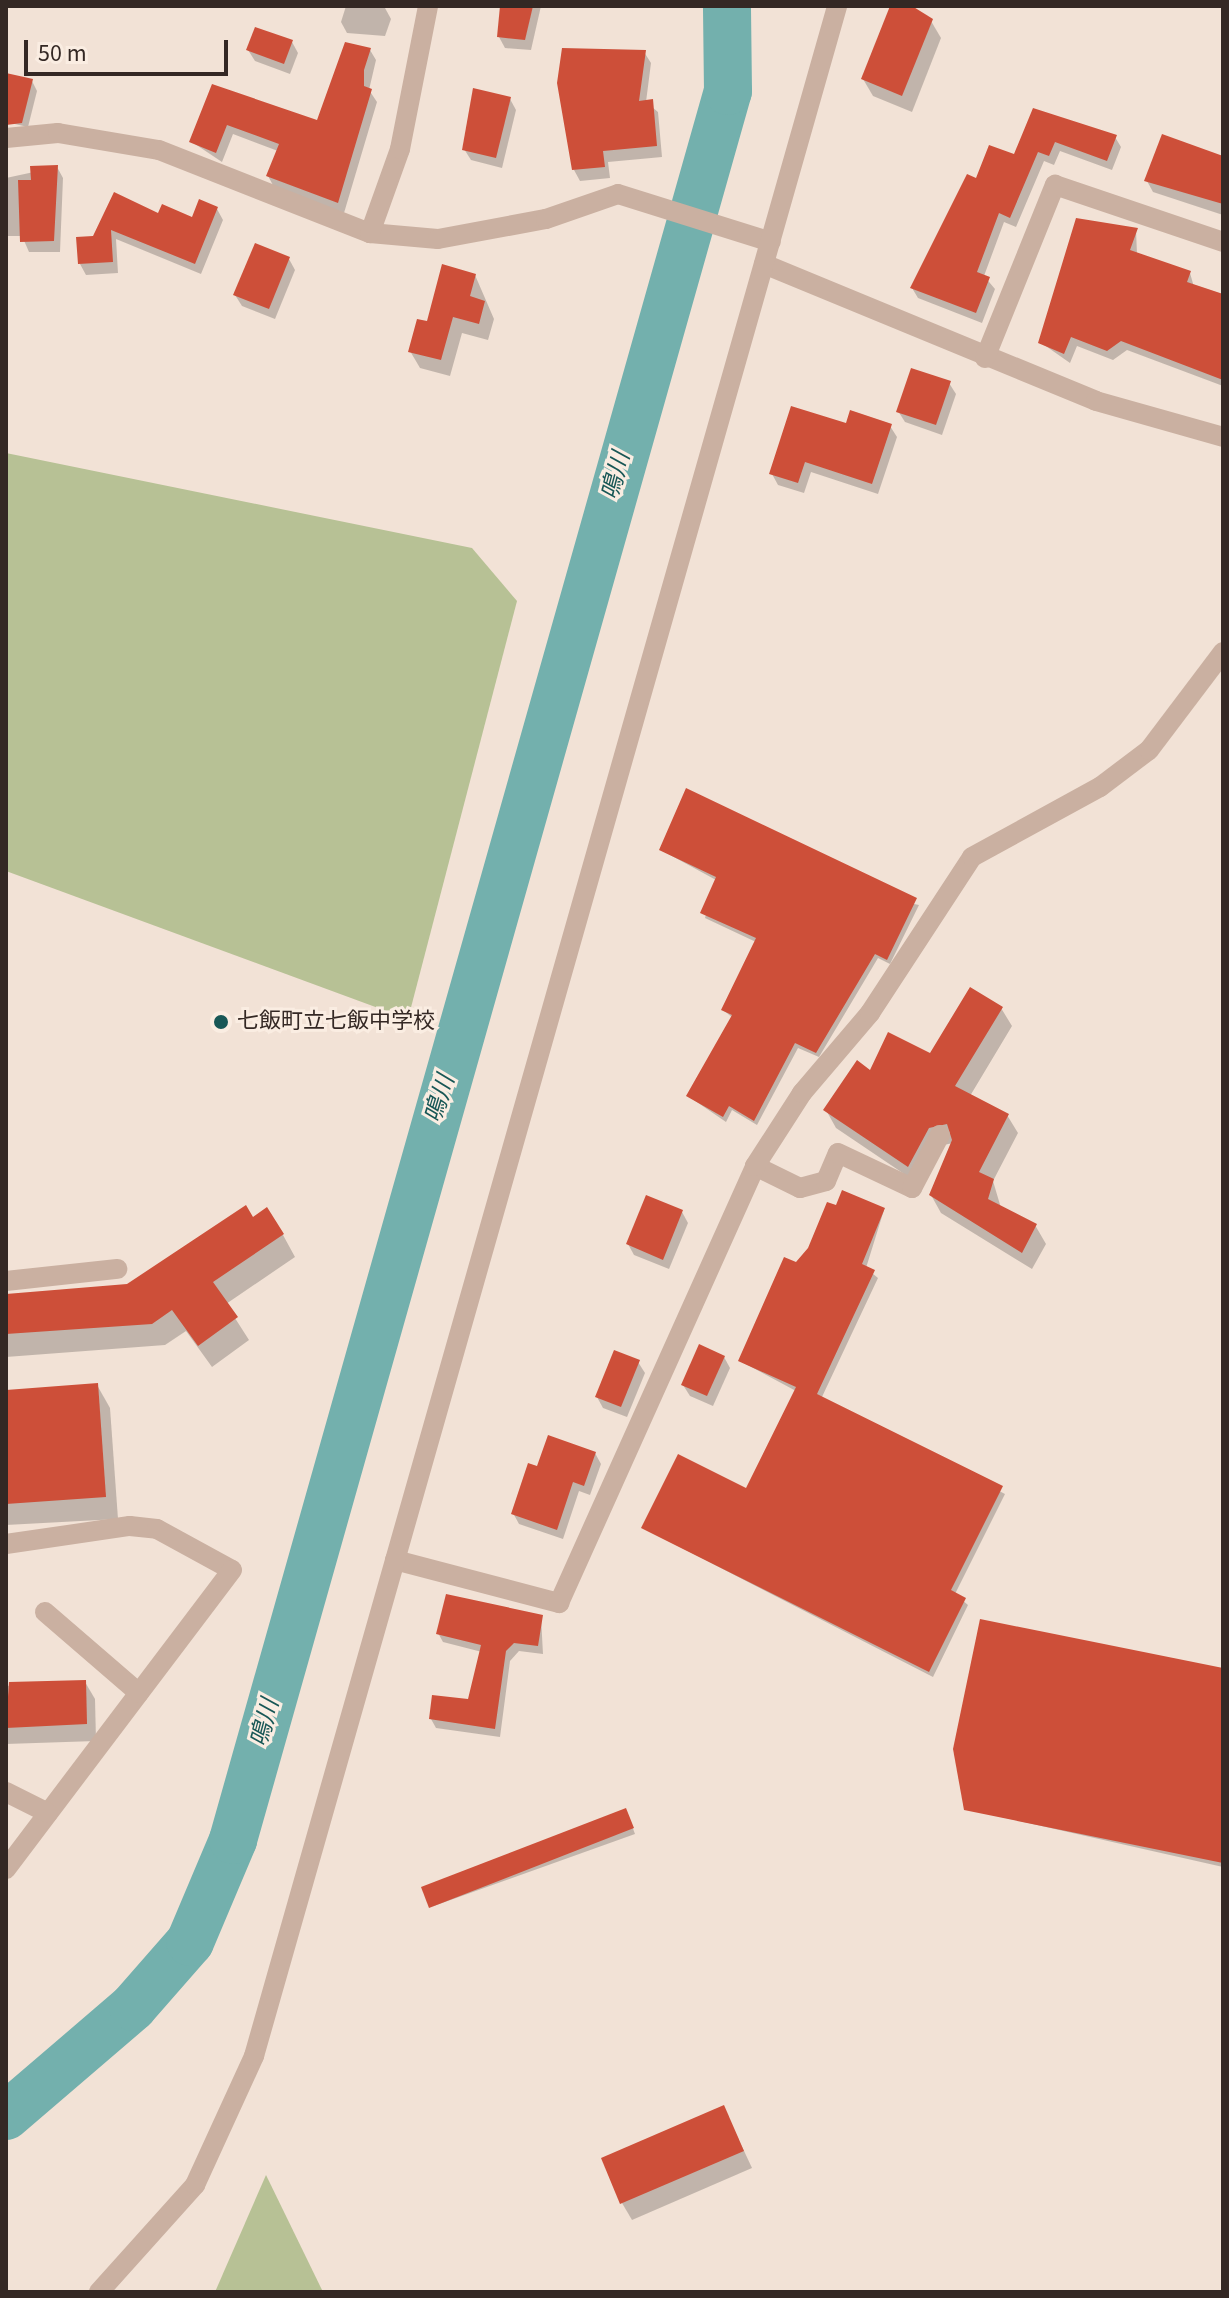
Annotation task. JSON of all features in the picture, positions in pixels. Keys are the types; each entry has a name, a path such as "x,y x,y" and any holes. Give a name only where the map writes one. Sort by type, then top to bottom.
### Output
{"street":[{"path":"370,233 400,149 428,6"},
{"path":"99,2292 126,2271 195,2185 231,2116 395,1560 837,6"},
{"path":"6,138 58,133 159,150 370,233 438,239 546,219 618,194 671,206 771,242"},
{"path":"985,358 1055,185 1223,242"},
{"path":"764,264 985,358 1096,401 1223,437"},
{"path":"395,1560 559,1603 755,1166 802,1093 870,1013 972,857 1100,787 1149,750 1223,652"},
{"path":"755,1166 800,1188 826,1181 838,1153 912,1188 940,1135"},
{"path":"6,1281 117,1269"},
{"path":"6,1544 130,1526 157,1529 232,1570 6,1869"},
{"path":"45,1612 139,1693"},
{"path":"6,1792 48,1813"}],"green space":[{"path":"6,453 472,548 517,601 408,1019 6,871"},
{"path":"266,2175 323,2292 215,2292"}],"building":[{"path":"500,6 533,6 525,40 497,37"},
{"path":"890,6 912,6 933,19 902,96 861,79"},
{"path":"255,27 293,40 284,64 246,50"},
{"path":"345,42 371,48 364,70 364,86 372,89 338,203 266,176 279,144 227,125 216,153 189,142 212,84 317,120"},
{"path":"562,48 646,50 639,101 653,99 657,146 603,151 605,167 572,170 557,83"},
{"path":"6,73 33,79 22,123 6,125"},
{"path":"473,88 511,97 496,158 462,150"},
{"path":"1033,108 1117,135 1107,161 1055,142 1049,156 1038,152 1010,218 999,213 977,272 990,277 976,313 910,288 967,174 976,178 989,145 1014,154"},
{"path":"1162,134 1223,156 1223,204 1144,181"},
{"path":"58,165 54,241 20,242 18,180 31,180 30,166"},
{"path":"114,192 158,213 162,204 192,217 199,199 218,207 195,264 111,230 113,262 78,264 76,237 93,236"},
{"path":"1076,218 1138,228 1130,250 1191,271 1187,282 1223,294 1223,380 1121,341 1107,351 1071,337 1064,354 1038,343"},
{"path":"255,243 290,257 269,309 233,295"},
{"path":"442,264 476,274 470,296 485,301 479,324 453,317 441,360 408,352 417,319 427,321"},
{"path":"911,368 951,381 936,425 896,412"},
{"path":"791,406 846,423 850,410 892,424 872,484 805,462 798,483 769,474"},
{"path":"686,788 917,898 887,960 875,954 816,1053 795,1043 754,1121 729,1106 723,1117 686,1096 732,1015 721,1010 756,938 700,913 716,877 659,850"},
{"path":"970,987 1003,1007 955,1086 1009,1114 979,1172 994,1179 988,1199 1037,1224 1022,1253 929,1195 952,1140 947,1124 929,1128 908,1167 823,1110 857,1060 870,1070 888,1032 930,1053"},
{"path":"842,1190 885,1208 862,1264 875,1270 817,1394 1003,1486 951,1590 966,1598 929,1672 641,1528 678,1454 746,1488 796,1387 738,1361 784,1257 796,1262 808,1248 827,1202 836,1205"},
{"path":"646,1195 683,1210 663,1260 626,1244"},
{"path":"246,1205 253,1217 267,1207 284,1234 213,1282 238,1317 198,1346 172,1310 152,1324 6,1334 6,1294 127,1284"},
{"path":"699,1344 725,1356 707,1396 681,1385"},
{"path":"614,1350 640,1360 621,1407 595,1397"},
{"path":"98,1383 106,1497 6,1504 6,1390"},
{"path":"548,1435 596,1452 584,1486 573,1482 557,1530 511,1514 528,1463 537,1466"},
{"path":"446,1594 543,1615 538,1646 514,1643 506,1651 495,1729 429,1719 432,1695 468,1699 481,1645 436,1634"},
{"path":"980,1619 1223,1668 1223,1863 964,1810 953,1749"},
{"path":"86,1680 87,1724 6,1728 9,1682"},
{"path":"626,1808 634,1828 429,1908 421,1887"},
{"path":"724,2105 744,2151 620,2204 601,2158"}],"waterway":[{"name":"鳴川","path":"6,2116 133,2007 190,1942 233,1840 728,91 727,6"}],"place":[{"name":"七飯町立七飯中学校","path":"221,1022"}]}
